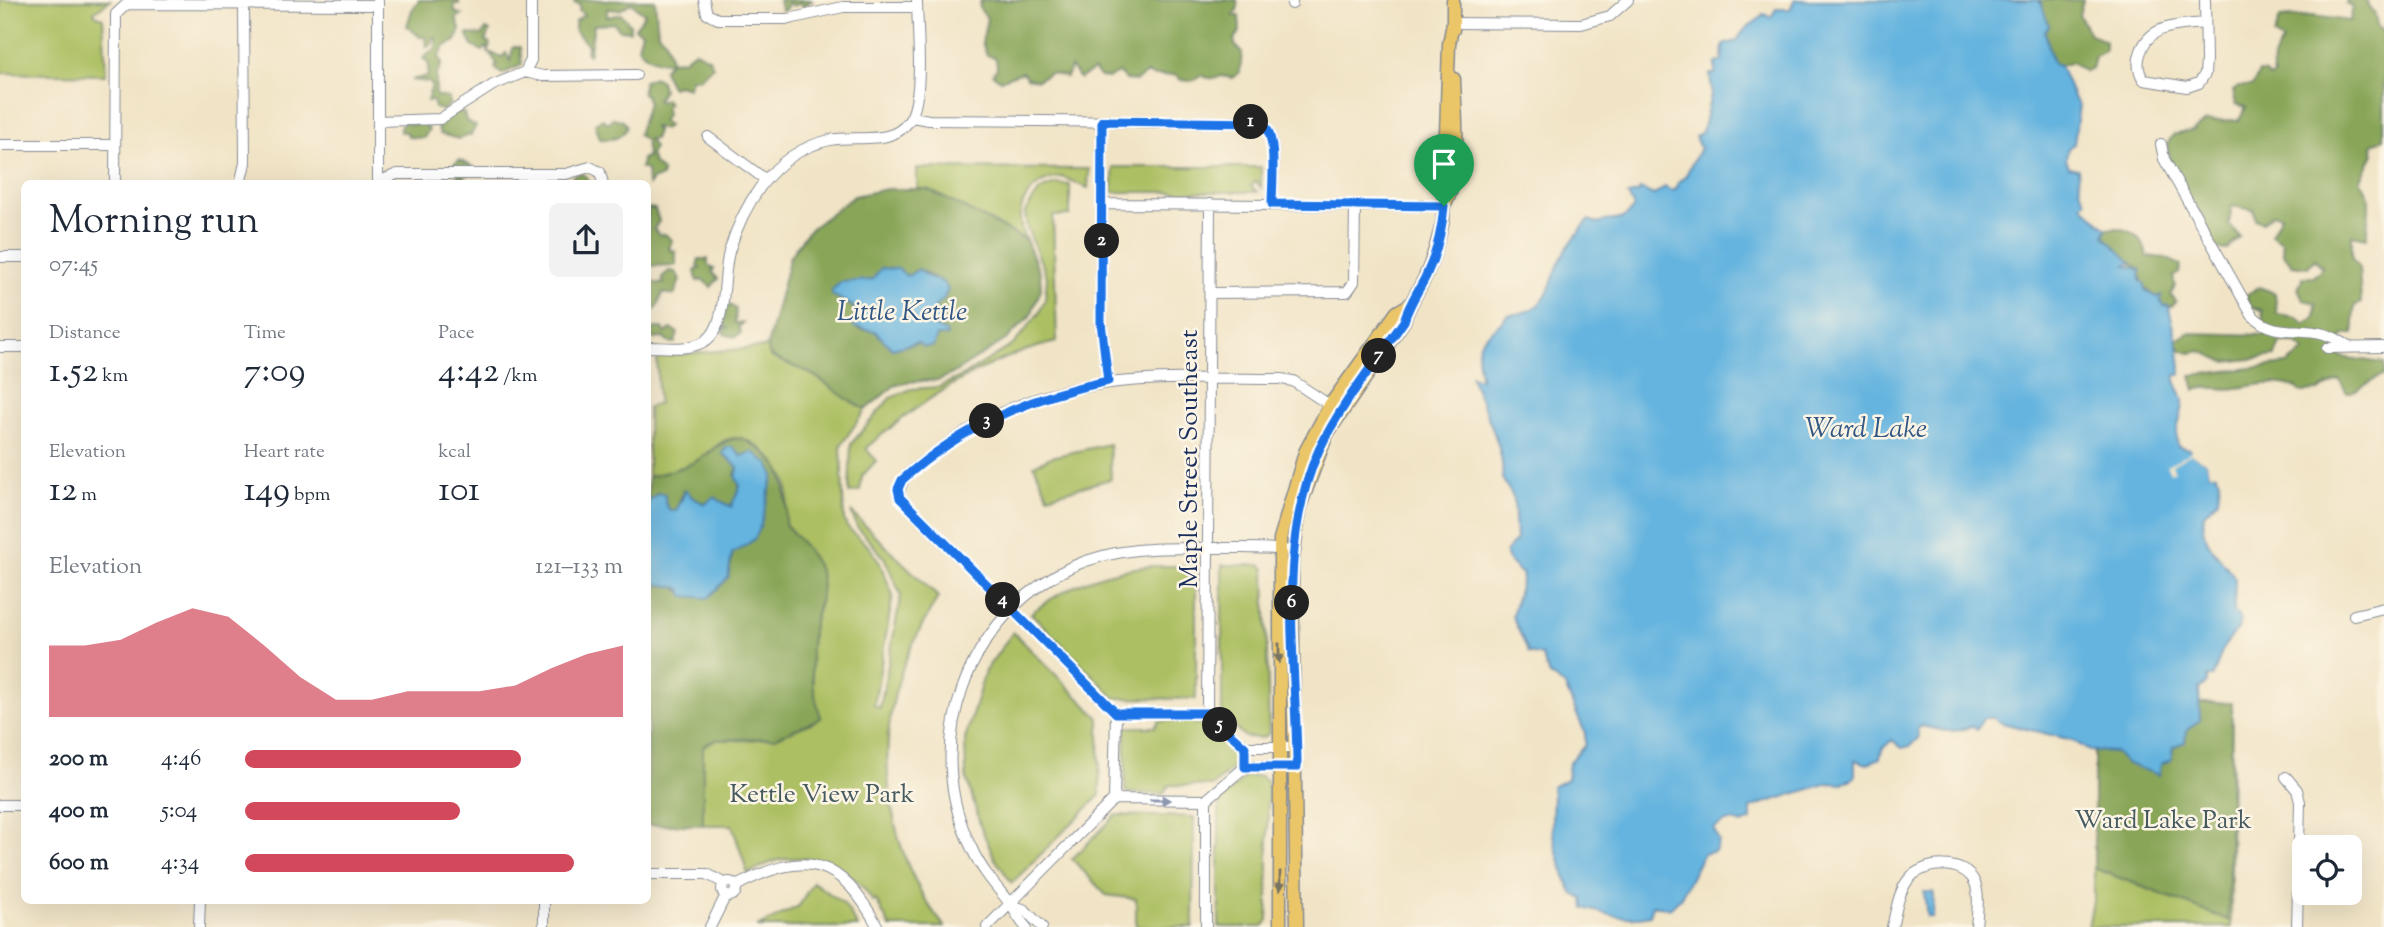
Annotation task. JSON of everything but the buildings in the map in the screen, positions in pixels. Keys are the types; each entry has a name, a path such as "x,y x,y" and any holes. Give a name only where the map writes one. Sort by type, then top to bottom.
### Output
{"main road":[{"path":"1280,927 1278,549 1292,488 1305,452 1404,321 1436,248 1444,206 1448,44 1453,23 1453,0"},
{"path":"1297,927 1293,551 1305,488 1335,409"}],"street":[{"path":"525,72 531,60 531,0"},
{"path":"651,347 690,346 705,341 719,324 724,272 732,240 765,180 784,162 810,146 838,138 884,137 898,132 912,117 916,99 917,4 843,7 789,19 718,19 707,14 704,0"},
{"path":"1453,23 1580,24 1610,16 1628,0"},
{"path":"2204,23 2175,24 2154,33 2141,51 2138,61 2140,75 2144,80 2187,87 2199,83 2205,74 2205,0"},
{"path":"115,180 116,14 120,7 127,4 377,2 379,180"},
{"path":"241,180 245,163 244,4"},
{"path":"378,121 440,119 493,85 525,72 543,76 636,75"},
{"path":"912,117 929,120 1262,123 1268,127 1272,139 1272,204"},
{"path":"1102,121 1101,335 1108,381"},
{"path":"708,137 765,180"},
{"path":"2161,144 2164,159 2252,315 2262,325 2285,332 2324,333 2349,346"},
{"path":"0,145 115,145"},
{"path":"385,180 397,174 566,174 590,167 600,172 602,180"},
{"path":"1102,204 1444,206"},
{"name":"Maple Street Southeast","path":"1207,713 1210,204"},
{"path":"1210,293 1347,292 1354,282 1355,205"},
{"path":"0,257 21,257"},
{"path":"0,347 21,347"},
{"path":"2327,348 2384,347"},
{"path":"1297,747 1245,747 1207,713 1116,713 900,498 898,489 902,480 941,448 1002,413 1036,399 1108,381 1293,381 1335,409"},
{"path":"1026,927 1016,918 1010,904 980,864 965,834 955,804 950,756 954,716 969,669 988,636 1012,609 1052,578 1102,556 1145,549 1293,551"},
{"path":"2354,615 2384,608"},
{"path":"986,927 1114,799 1116,713"},
{"path":"1245,747 1245,767"},
{"path":"1114,799 1206,800 1245,767 1297,767"},
{"path":"2286,777 2297,790 2300,802 2300,912 2297,927"},
{"path":"1206,800 1206,927"},
{"path":"0,805 21,805"},
{"path":"736,886 783,864 819,866 856,890 878,927"},
{"path":"1892,927 1909,878 1928,868 1950,866 1961,869 1974,881 1977,900 1976,927"},
{"path":"651,874 707,874 724,883 730,881 736,886"},
{"path":"724,883 722,891 726,895"},
{"path":"726,895 734,894 736,886"},
{"path":"710,927 726,895"},
{"path":"199,927 200,904"},
{"path":"544,904 544,927"},
{"path":"1010,904 1025,910 1042,927"}],"green space":[{"path":"0,0 110,0 94,12 103,18 106,75 0,73"},
{"path":"419,0 459,0 459,4 454,4 455,12 462,15 456,18 460,29 456,41 445,46 439,57 442,64 436,76 436,96 449,98 449,105 442,110 435,108 433,101 427,101 432,85 429,82 411,80 428,76 428,63 423,58 436,48 436,38 432,38 433,43 427,47 425,37 420,37 407,26 412,10"},
{"path":"575,0 655,0 658,33 666,41 671,61 683,60 695,51 709,58 713,66 699,79 691,78 689,88 678,85 671,87 663,70 670,61 651,58 638,46 642,32 635,28 645,14 631,3 620,10 607,9 607,17 621,14 630,24 630,31 620,30 614,23 594,25 589,55 586,52 588,45 575,31 575,22 584,15 579,11 580,5 574,3"},
{"path":"779,0 812,0 803,7 800,3 794,6 788,3 786,10 781,10"},
{"path":"981,0 1237,0 1238,8 1233,16 1239,16 1240,31 1234,39 1235,45 1242,52 1240,72 1232,78 1201,75 1192,81 1181,80 1176,75 1153,76 1147,73 1136,81 1126,80 1118,73 1109,78 1100,77 1093,70 1080,79 1070,67 1067,77 1050,73 1037,80 1027,78 1022,72 1000,80 993,74 997,68 996,58 987,55 982,43 987,18 979,8"},
{"path":"2038,0 2083,0 2079,15 2090,34 2105,41 2105,51 2095,56 2092,69 2085,72 2072,62 2060,66 2053,64 2045,31 2049,26"},
{"path":"2347,0 2365,0 2374,12 2378,28 2384,29 2384,138 2372,145 2374,154 2360,181 2368,194 2369,208 2367,238 2352,235 2352,258 2359,268 2361,303 2354,306 2354,334 2346,334 2334,346 2341,357 2384,363 2384,376 2347,393 2339,380 2318,391 2302,392 2280,384 2195,390 2191,375 2287,364 2305,351 2295,343 2280,343 2275,356 2226,362 2201,351 2190,353 2181,350 2175,341 2188,333 2265,335 2262,310 2249,307 2246,295 2259,287 2275,293 2277,314 2297,317 2305,324 2315,318 2316,303 2303,300 2298,288 2303,277 2314,277 2322,267 2315,259 2308,267 2292,265 2283,253 2282,242 2271,235 2281,215 2273,214 2262,222 2255,219 2254,210 2232,206 2229,224 2240,237 2227,250 2215,249 2169,159 2168,143 2173,135 2192,131 2206,121 2239,120 2246,107 2236,104 2233,91 2238,86 2253,86 2259,72 2266,73 2270,78 2274,76 2274,57 2283,41 2274,36 2280,18 2312,16 2350,21 2353,7 2346,4"},
{"path":"486,29 490,31 485,41 490,44 488,51 486,47 483,51 472,46 467,34 482,35"},
{"path":"513,47 520,47 522,65 502,74 495,68 497,64 490,53 502,57 506,53 510,61"},
{"path":"654,77 661,81 663,90 657,100 659,102 665,99 669,104 665,105 667,114 662,121 668,126 664,129 654,127 657,131 654,139 649,139 654,148 650,155 654,164 662,171 662,177 651,181 648,180 647,170 641,168 642,159 647,157 646,141 638,135 648,102 646,95 642,93 644,81"},
{"path":"453,109 464,113 466,121 476,126 471,135 458,139 440,134 437,125 443,113"},
{"path":"613,118 622,120 627,126 625,130 616,138 600,139 595,123 602,119 609,123"},
{"path":"406,122 411,125 422,122 429,129 424,138 408,137 407,132 400,132 400,126"},
{"path":"459,160 472,166 470,173 463,176 466,180 453,180 459,176 453,165"},
{"path":"1113,167 1261,167 1261,188 1256,181 1251,186 1258,192 1113,192"},
{"path":"917,168 1089,169 1088,188 1062,177 1040,184 1026,198 1022,207 1020,218 1026,240 927,189 917,189"},
{"path":"581,173 588,180 571,180 573,176"},
{"path":"1055,184 1070,185 1070,215 1053,216 1057,342 1030,349 979,370 909,413 866,448 876,461 862,476 860,491 849,493 851,444 890,398 911,389 939,387 962,376 1014,344 1039,313 1045,300 1047,277 1027,228 1025,212 1040,190"},
{"path":"887,189 927,189 1026,240 1040,273 1041,289 1031,315 1007,339 939,380 907,382 894,386 866,409 811,374 770,356 767,347 790,256 808,231 854,196","holes":["885,269 907,276 922,271 944,283 936,305 935,327 939,330 935,339 892,349 875,331 859,329 852,322 857,312 842,298 850,283 872,280"]},
{"path":"651,208 655,209 659,221 654,229 659,235 665,234 672,240 669,249 676,252 676,265 651,266"},
{"path":"2116,228 2137,236 2147,256 2165,258 2181,265 2179,273 2173,277 2175,286 2171,295 2176,301 2172,306 2164,306 2145,287 2141,270 2122,257 2104,236 2107,229"},
{"path":"699,259 708,259 708,265 714,269 712,272 718,279 711,287 703,280 697,281 695,270 700,269 697,266"},
{"path":"669,271 676,272 680,280 674,295 663,293 656,309 651,311 651,282 664,284 662,277"},
{"path":"730,305 736,309 735,323 743,323 738,328 741,333 735,337 724,334 723,329 727,328 723,324 726,308"},
{"path":"654,328 663,328 665,333 671,329 678,333 675,343 663,338 653,339 651,332"},
{"name":"Kettle View Park","path":"767,347 770,356 811,374 866,409 841,445 844,519 847,527 869,547 879,561 893,595 874,705 880,708 901,595 884,557 857,527 851,512 938,597 901,673 888,738 888,772 899,839 926,900 945,927 890,927 876,900 873,902 856,880 819,861 792,858 778,860 748,874 732,825 651,825 651,722 715,738 754,740 796,729 821,718 814,694 810,662 812,629 821,599 810,554 785,524 788,491 784,477 773,460 757,445 738,438 721,442 693,463 651,476 651,406 658,404 657,356"},
{"path":"741,438 755,445 774,462 784,482 785,524 809,553 820,573 822,588 813,625 811,664 821,718 775,738 716,740 703,746 703,825 651,825 651,582 655,585 669,583 681,592 708,598 728,578 732,554 748,543 770,492 770,485 753,452 741,456 735,451 725,457 734,460 738,467 735,475 740,480 738,495 731,507 698,502 683,491 676,511 670,511 665,503 665,495 658,493 651,499 651,476 684,466 722,443"},
{"path":"1109,444 1111,479 1048,496 1034,465 1051,457"},
{"path":"1222,565 1261,565 1265,569 1269,733 1263,738 1245,737 1222,715"},
{"path":"1152,566 1196,566 1196,699 1115,698 1031,613 1059,594 1088,580 1119,571"},
{"path":"1013,632 1099,718 1100,795 1012,883 995,859 981,828 966,776 965,740 985,671"},
{"name":"Ward Lake Park","path":"2193,703 2232,703 2231,927 2088,927 2094,896 2094,741"},
{"name":"Ward Lake Park","path":"2193,703 2232,703 2228,920 2094,868 2094,741"},
{"path":"1192,720 1195,724 1209,723 1238,753 1239,762 1213,786 1169,785 1163,794 1129,793 1125,790 1126,727 1155,727 1159,721"},
{"path":"1246,776 1260,776 1268,782 1268,920 1263,927 1219,927 1219,801"},
{"path":"1116,815 1194,817 1193,927 1136,927 1136,899 1106,895 1072,859"},
{"path":"813,882 844,904 858,927 757,927 799,906"}],"water":[{"name":"Ward Lake","path":"1795,0 2038,0 2041,3 2049,26 2045,31 2053,64 2060,66 2079,105 2074,144 2068,148 2066,159 2069,167 2078,169 2081,193 2086,201 2082,205 2107,229 2104,236 2131,262 2126,265 2141,270 2140,280 2145,284 2145,290 2157,297 2161,295 2160,300 2164,306 2168,305 2181,366 2181,375 2175,375 2183,401 2177,433 2178,446 2189,449 2192,454 2207,463 2209,473 2215,473 2220,480 2218,500 2204,514 2205,534 2212,549 2235,578 2234,611 2240,619 2239,627 2223,648 2213,677 2207,677 2207,683 2199,689 2200,720 2186,731 2185,742 2173,747 2171,760 2161,764 2159,775 2125,763 2115,752 2090,751 2072,740 2002,723 1993,718 1983,718 1977,729 1973,726 1945,731 1919,726 1919,737 1910,746 1902,748 1892,740 1882,749 1880,758 1867,764 1855,760 1855,777 1842,784 1829,783 1761,804 1751,808 1751,820 1742,824 1728,822 1718,826 1714,829 1719,842 1715,851 1703,854 1681,897 1670,908 1653,905 1650,915 1642,917 1608,914 1584,908 1583,899 1572,893 1556,848 1552,830 1552,787 1567,779 1569,763 1585,745 1585,733 1565,686 1549,675 1542,656 1529,653 1512,616 1523,575 1506,556 1516,540 1514,499 1502,478 1496,440 1471,376 1480,379 1477,354 1483,339 1507,315 1531,310 1538,305 1544,298 1566,250 1589,220 1597,223 1625,217 1634,207 1628,195 1638,193 1640,189 1654,195 1665,187 1672,191 1677,188 1700,148 1695,137 1702,132 1712,91 1710,74 1715,74 1715,64 1722,60 1723,45 1737,41 1744,30 1763,14 1771,17 1776,9 1790,9"},
{"name":"Little Kettle","path":"881,268 898,269 907,276 919,269 926,276 944,283 948,290 943,300 936,305 935,311 944,317 935,327 946,332 947,336 937,336 933,346 924,347 917,342 892,349 875,331 854,327 855,307 832,295 832,290 841,282 872,280"},
{"path":"727,447 733,447 741,456 753,452 769,464 774,476 758,534 732,554 728,578 708,598 683,596 681,589 651,582 651,499 659,493 665,495 665,503 670,511 676,511 686,490 693,498 705,504 714,497 731,507 740,486 736,478 738,467 722,453"},
{"path":"1924,892 1934,892 1933,917 1927,917"}],"pier":[{"path":"2193,447 2194,452 2210,461 2215,473 2209,473 2207,463 2191,454 2172,465 2174,471 2170,473 2167,465 2188,454"}],"route":[{"path":"1102,121 1262,123 1268,127 1272,139 1272,204 1444,206 1436,248 1426,276 1409,305 1404,321 1327,434 1311,470 1300,506 1292,566 1297,767 1245,767 1245,747 1207,713 1116,713 900,498 898,489 902,480 941,448 970,430 1036,399 1108,381 1101,335 1102,121"}]}
